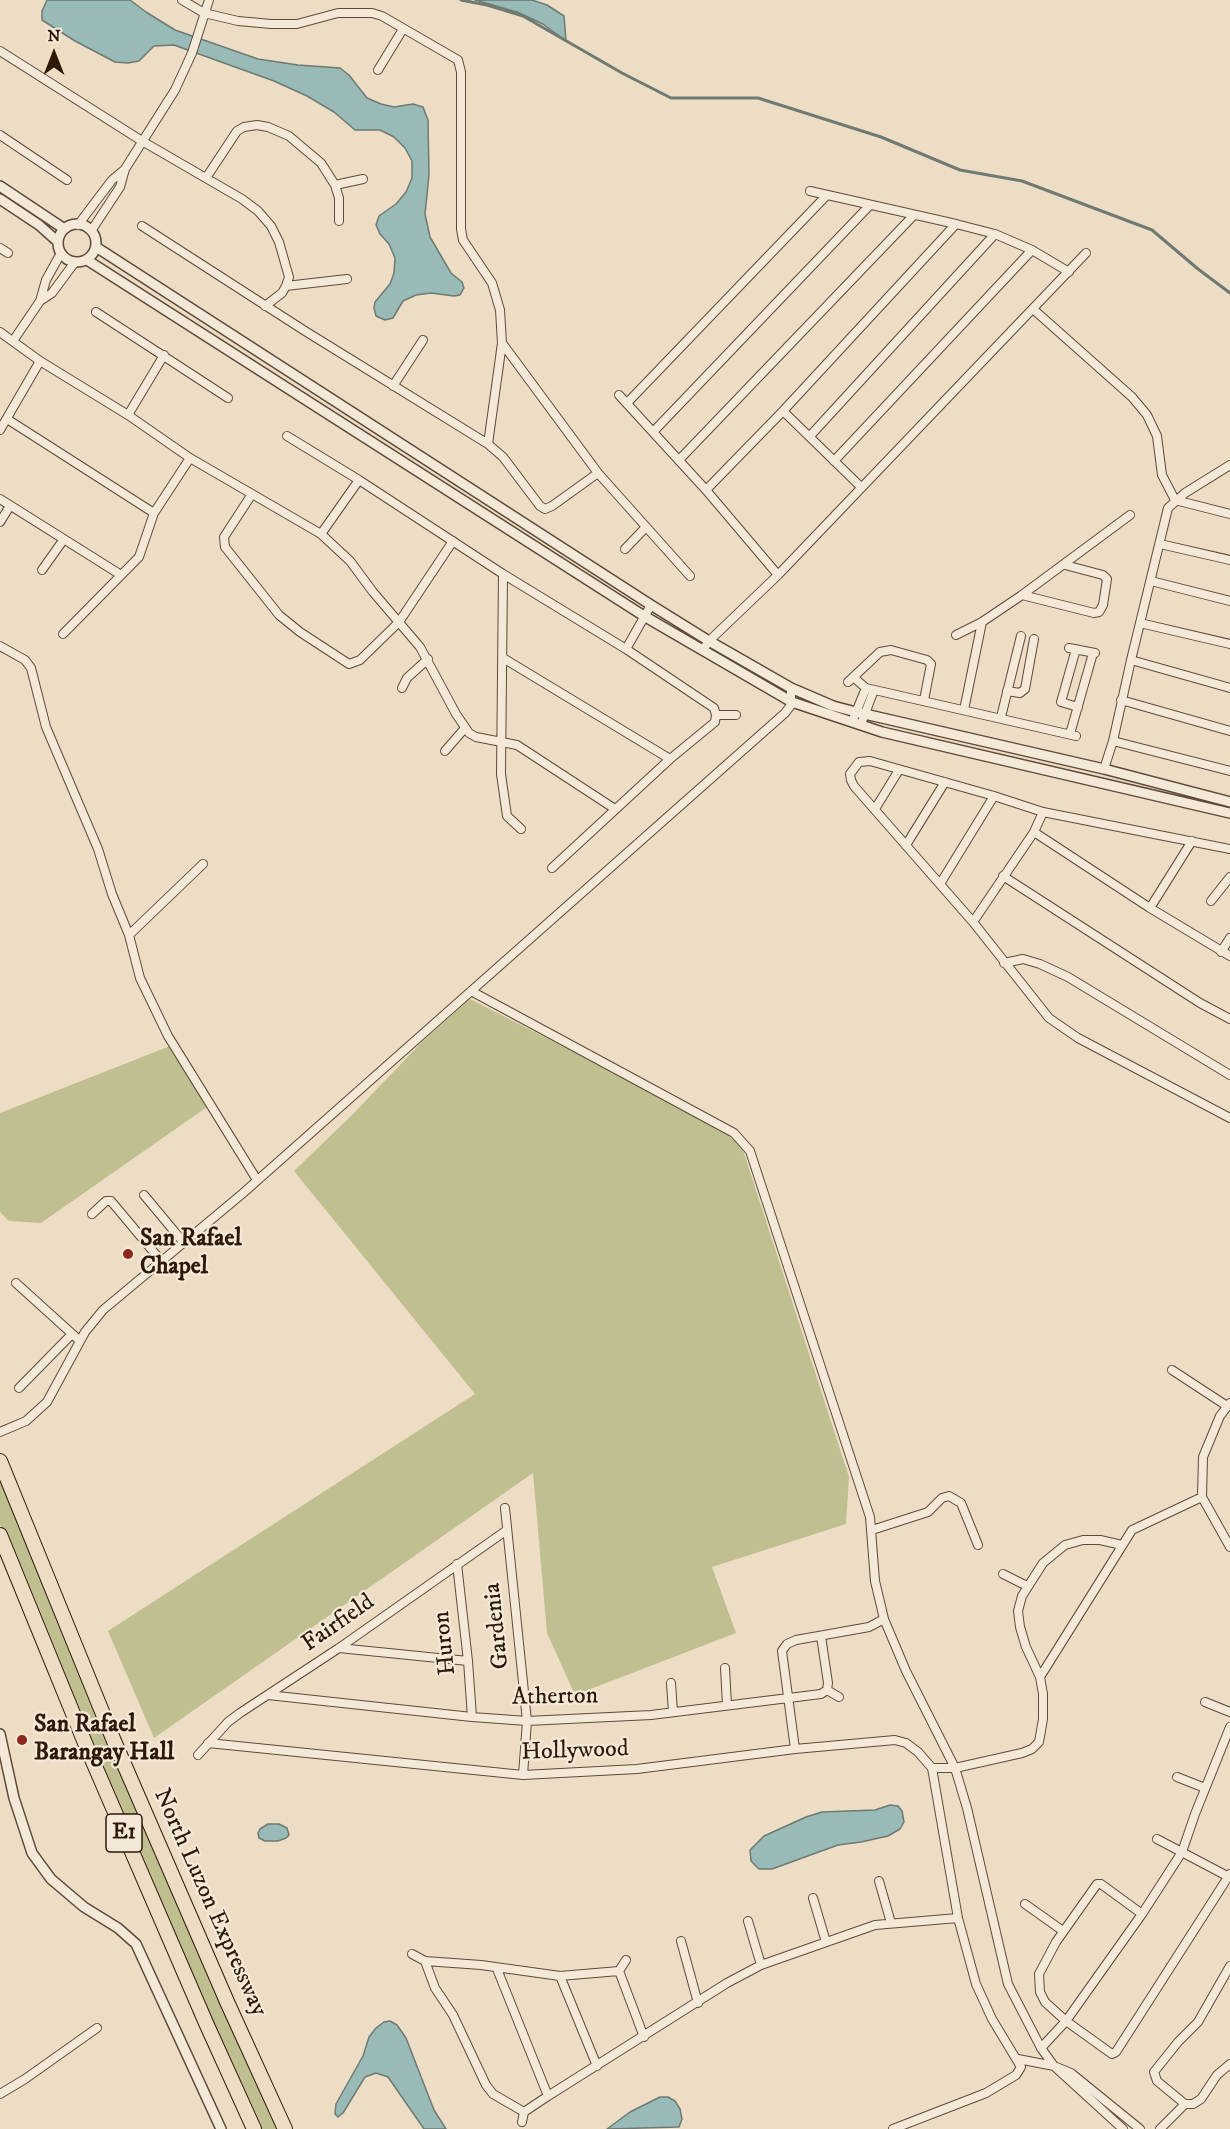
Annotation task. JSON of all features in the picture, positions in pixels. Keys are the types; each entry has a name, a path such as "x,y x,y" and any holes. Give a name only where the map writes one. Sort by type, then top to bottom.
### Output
{"highway":[{"name":"North Luzon Expressway","path":"0,1461 114,1741 285,2129"},
{"name":"North Luzon Expressway","path":"0,1535 85,1743 254,2129"}],"street":[{"path":"182,0 204,13 238,21 297,24 338,13 372,13 382,16 458,60 461,72 461,229 463,240 487,275 500,310 502,344 488,444"},
{"path":"91,231 120,187 125,169 175,90 192,53 209,0"},
{"path":"378,70 403,29"},
{"path":"0,51 258,211 272,226 289,277 282,294 265,306"},
{"path":"206,178 237,131 244,127 257,125 268,127 289,136 321,163 335,185 339,198 339,221"},
{"path":"0,135 67,180"},
{"path":"78,225 112,180 125,169"},
{"path":"335,185 363,179"},
{"path":"0,186 63,228"},
{"path":"810,191 995,234 1032,250 1070,272"},
{"path":"627,404 827,195"},
{"path":"0,199 57,240 61,253 67,259 75,262 87,260 644,616 792,702 1104,769 1230,802"},
{"path":"653,432 870,205"},
{"path":"679,460 914,215"},
{"path":"706,490 783,411 956,224"},
{"path":"57,240 63,228 68,225 78,225 91,231 95,237 96,247 87,260"},
{"path":"142,226 265,306 488,444 502,457 540,506 545,509 598,473"},
{"path":"810,436 995,234"},
{"path":"96,247 651,605 708,641 791,688 858,718 882,732 1230,813"},
{"path":"0,248 8,253"},
{"path":"834,460 1032,250"},
{"path":"13,340 40,301 46,280 61,253"},
{"path":"703,650 708,641 778,575 1086,253"},
{"path":"40,301 52,293 75,262"},
{"path":"286,286 347,279"},
{"path":"1033,309 1132,397 1147,415 1157,436 1162,475 1176,500 1230,514"},
{"path":"96,312 228,398"},
{"path":"0,332 39,361 128,414 190,458 321,534 350,561 411,635 428,659 469,733 476,737 501,740 517,745 615,809"},
{"path":"393,386 423,340"},
{"path":"502,344 598,473 690,576"},
{"path":"128,414 164,355"},
{"path":"0,430 39,361"},
{"path":"619,395 706,490 778,575"},
{"path":"783,411 861,487"},
{"path":"7,419 154,513"},
{"path":"287,436 503,574 626,649 714,708 715,722 669,759 552,868"},
{"path":"63,634 139,557 154,513 190,458"},
{"path":"1104,769 1113,741 1168,508 1176,500 1230,465"},
{"path":"321,534 359,480"},
{"path":"252,495 224,537 225,548 279,615 300,632 349,664 360,660 399,622 453,541"},
{"path":"0,500 121,575"},
{"path":"0,522 10,506"},
{"path":"956,635 982,622 1022,596 1130,515"},
{"path":"625,549 646,527"},
{"path":"42,570 64,538"},
{"path":"1160,544 1230,560"},
{"path":"1022,596 1094,613 1099,612 1103,605 1107,579 1103,575 1065,565"},
{"path":"503,574 501,774 507,816 521,830"},
{"path":"1151,581 1230,601"},
{"path":"626,649 651,605"},
{"path":"964,710 982,622"},
{"path":"1140,623 1230,644"},
{"path":"1001,717 1017,635 1036,639 1025,689 1020,693 1007,691"},
{"path":"0,646 25,660 31,668 46,727 98,849 112,894 129,935 140,978 168,1036 257,1180"},
{"path":"924,700 931,669 931,664 927,660 886,650 880,652 850,679 870,689 1073,735 1078,707 1094,653 1072,648 1061,702 1078,707"},
{"path":"503,658 669,759"},
{"path":"402,688 407,678 428,659"},
{"path":"1131,660 1230,688"},
{"path":"0,1432 33,1416 47,1402 89,1325 103,1310 257,1180 786,713 792,702 791,688"},
{"path":"858,718 870,689"},
{"path":"1121,700 1230,730"},
{"path":"716,715 736,715"},
{"path":"445,751 465,728"},
{"path":"1113,741 1230,771"},
{"path":"1230,849 1043,812 870,761 859,762 851,770 851,780 973,922 1049,1018 1088,1044 1230,1118"},
{"path":"875,809 899,770"},
{"path":"906,845 945,782"},
{"path":"940,884 994,796"},
{"path":"973,922 1034,832 1043,812"},
{"path":"1034,832 1150,908 1230,956"},
{"path":"1150,908 1192,840"},
{"path":"129,935 202,864"},
{"path":"1003,876 1200,1003 1230,1019"},
{"path":"1211,902 1230,877"},
{"path":"1221,952 1230,938"},
{"path":"1004,963 1023,959 1068,977 1230,1075"},
{"path":"471,991 734,1133 750,1151 870,1517 875,1581 884,1619 925,1712 955,1768 967,1808 1005,1974 1041,2048 1054,2066 1123,2129"},
{"path":"144,1195 184,1243"},
{"path":"92,1214 106,1201 111,1201 162,1262"},
{"path":"16,1283 80,1341"},
{"path":"19,1388 71,1335"},
{"path":"1172,1370 1228,1405 1220,1416 1203,1457 1202,1497 1230,1547"},
{"path":"872,1530 928,1512 942,1498 949,1496 962,1503 978,1545"},
{"path":"1040,1677 1131,1530 1202,1497"},
{"name":"Gardenia","path":"505,1508 527,1720 524,1776"},
{"name":"Fairfield","path":"198,1755 228,1722 339,1648 507,1530"},
{"path":"893,2129 908,2127 986,2093 1020,2071 1018,2059 992,2019 976,1984 958,1918 932,1768 955,1768 1022,1753 1032,1749 1039,1742 1044,1705 1040,1677 1026,1647 1018,1611 1027,1586 1043,1563 1065,1545 1083,1540 1100,1540 1122,1545"},
{"name":"Huron","path":"457,1564 472,1717"},
{"path":"1003,1575 1027,1586"},
{"path":"795,1749 782,1651 787,1644 796,1640 869,1628 884,1619"},
{"path":"821,1636 828,1683 826,1690 839,1697"},
{"path":"339,1648 468,1661"},
{"path":"725,1668 727,1705"},
{"path":"670,1683 674,1712"},
{"name":"Atherton","path":"268,1695 472,1717 527,1720 674,1712 821,1694 826,1690"},
{"path":"1205,1702 1230,1712"},
{"path":"1041,2048 1066,2021 1142,1914 1182,1852 1230,1727"},
{"path":"0,1734 14,1797 32,1853 51,1879 84,1907 118,1928 136,1944 221,2129"},
{"name":"Hollywood","path":"208,1743 524,1776 637,1769 795,1749 895,1740 912,1747 932,1768"},
{"path":"1177,1777 1205,1788"},
{"path":"1142,1914 1099,1884 1095,1886 1042,1965 1039,1974 1039,1984 1045,2002 1066,2021 1112,2054 1116,2052 1229,1876 1157,1839"},
{"path":"879,1881 891,1923"},
{"path":"813,1898 825,1942"},
{"path":"1025,1904 1064,1931"},
{"path":"522,2122 524,2112 548,2096 761,1965 875,1925 958,1918"},
{"path":"748,1921 761,1965"},
{"path":"681,1941 698,2003"},
{"path":"412,1954 425,1961 481,1965 560,1976 619,1971"},
{"path":"619,1971 626,1960"},
{"path":"425,1961 435,1988 453,2015 486,2085 493,2094 524,2112"},
{"path":"1230,1966 1198,2022 1178,2042 1154,2072 1157,2081 1185,2104 1193,2104 1201,2099 1216,2075 1230,2064"},
{"path":"497,1969 548,2096"},
{"path":"619,1971 644,2037"},
{"path":"560,1976 597,2066"},
{"path":"0,2094 97,2028"},
{"path":"1018,2059 1054,2066 1084,2082 1140,2129"},
{"path":"1160,2129 1185,2104"}],"green space":[{"path":"470,999 724,1132 742,1147 849,1477 846,1524 712,1567 736,1633 575,1695 547,1633 533,1473 154,1738 108,1631 475,1394 294,1171 422,1042"},
{"path":"170,1046 207,1107 41,1223 9,1221 0,1212 0,1113"},
{"path":"0,1478 40,1579 182,1915 278,2129 258,2129 167,1924 0,1525"}],"water":[{"path":"47,0 130,0 175,30 258,59 340,68 349,75 367,98 394,107 413,104 423,107 428,120 429,175 425,214 430,237 451,273 462,282 464,288 460,295 431,293 416,295 403,301 393,318 385,320 376,316 375,302 390,284 394,273 395,258 376,225 379,216 396,204 406,192 412,178 412,161 405,148 394,137 380,130 355,130 334,112 307,96 274,81 174,45 154,46 139,61 115,62 42,20 42,11"},
{"path":"475,0 532,0 547,5 564,16 566,41 543,24 517,12"},
{"path":"890,1805 898,1806 902,1811 904,1822 900,1829 888,1836 838,1845 772,1869 759,1869 751,1861 750,1850 764,1836 806,1817 822,1812 875,1810"},
{"path":"268,1824 279,1824 287,1828 289,1835 278,1841 265,1841 259,1838 260,1829"},
{"path":"390,2021 397,2025 406,2038 434,2110 446,2129 424,2129 388,2077 376,2073 365,2077 343,2113 338,2117 335,2114 336,2104 363,2056 369,2037 376,2028"},
{"path":"660,2097 668,2097 675,2101 682,2119 679,2127 607,2129 630,2112"}],"waterway":[{"path":"461,0 523,16 622,73 671,98 758,98 881,137 960,170 1022,181 1152,230 1230,293"}],"place":[{"name":"San Rafael Chapel","path":"128,1254"},
{"name":"San Rafael Barangay Hall","path":"22,1740"}]}
